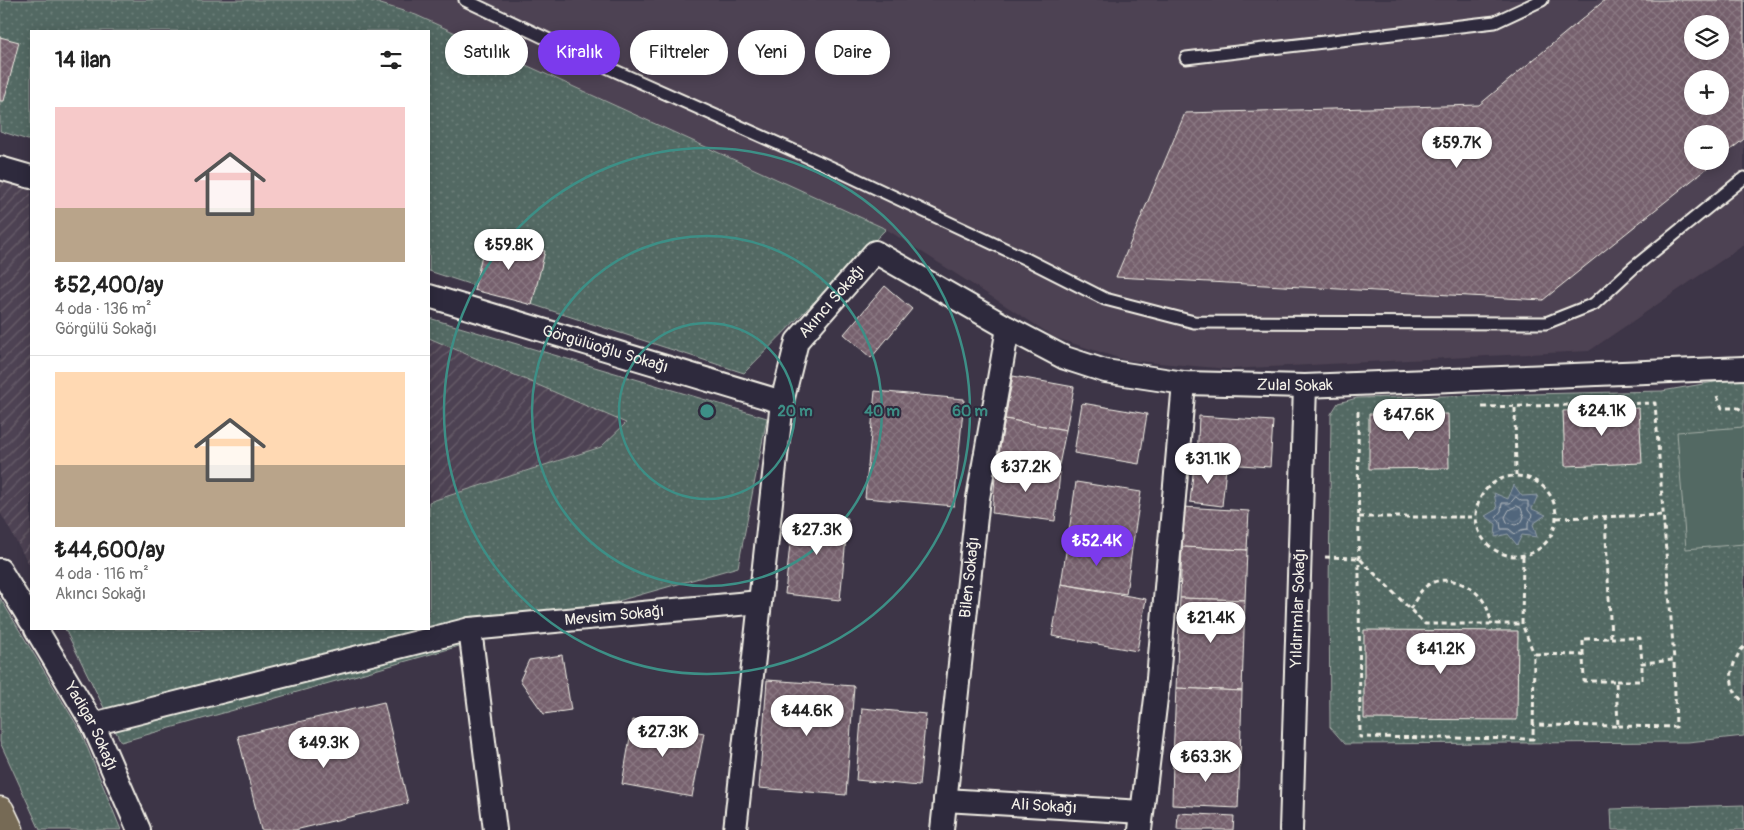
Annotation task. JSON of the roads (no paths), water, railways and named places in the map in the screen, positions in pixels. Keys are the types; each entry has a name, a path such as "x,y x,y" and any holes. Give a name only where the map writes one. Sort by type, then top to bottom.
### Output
{"highway":[{"path":"0,812 9,830"}],"street":[{"path":"0,168 30,177"},
{"name":"Zulal Sokak","path":"875,252 1008,328 1065,358 1105,371 1184,383 1305,386 1744,368"},
{"name":"Akıncı Sokağı","path":"735,830 782,402 797,341 875,252"},
{"name":"Görgülüoğlu Sokağı","path":"430,296 782,402"},
{"name":"Bilen Sokağı","path":"942,830 978,498 1008,328"},
{"path":"1141,821 1157,690 1184,383"},
{"name":"Yıldırımlar Sokağı","path":"1291,830 1305,386"},
{"path":"0,570 30,619"},
{"name":"Mevsim Sokağı","path":"94,724 470,629 760,602"},
{"path":"470,629 495,830"},
{"name":"Yadigar Sokağı","path":"37,630 94,724 139,830"},
{"name":"Ali Sokağı","path":"945,800 1141,821"}],"lane":[{"path":"465,0 602,65 846,174 1026,259 1105,299 1194,322 1546,323 1594,304 1632,268 1744,178"},
{"path":"1186,58 1495,22 1542,0"}],"water":[{"path":"1514,485 1522,496 1538,495 1532,509 1546,515 1533,524 1537,537 1522,535 1517,545 1508,534 1495,537 1496,524 1485,516 1497,509 1494,493 1508,499"}]}
